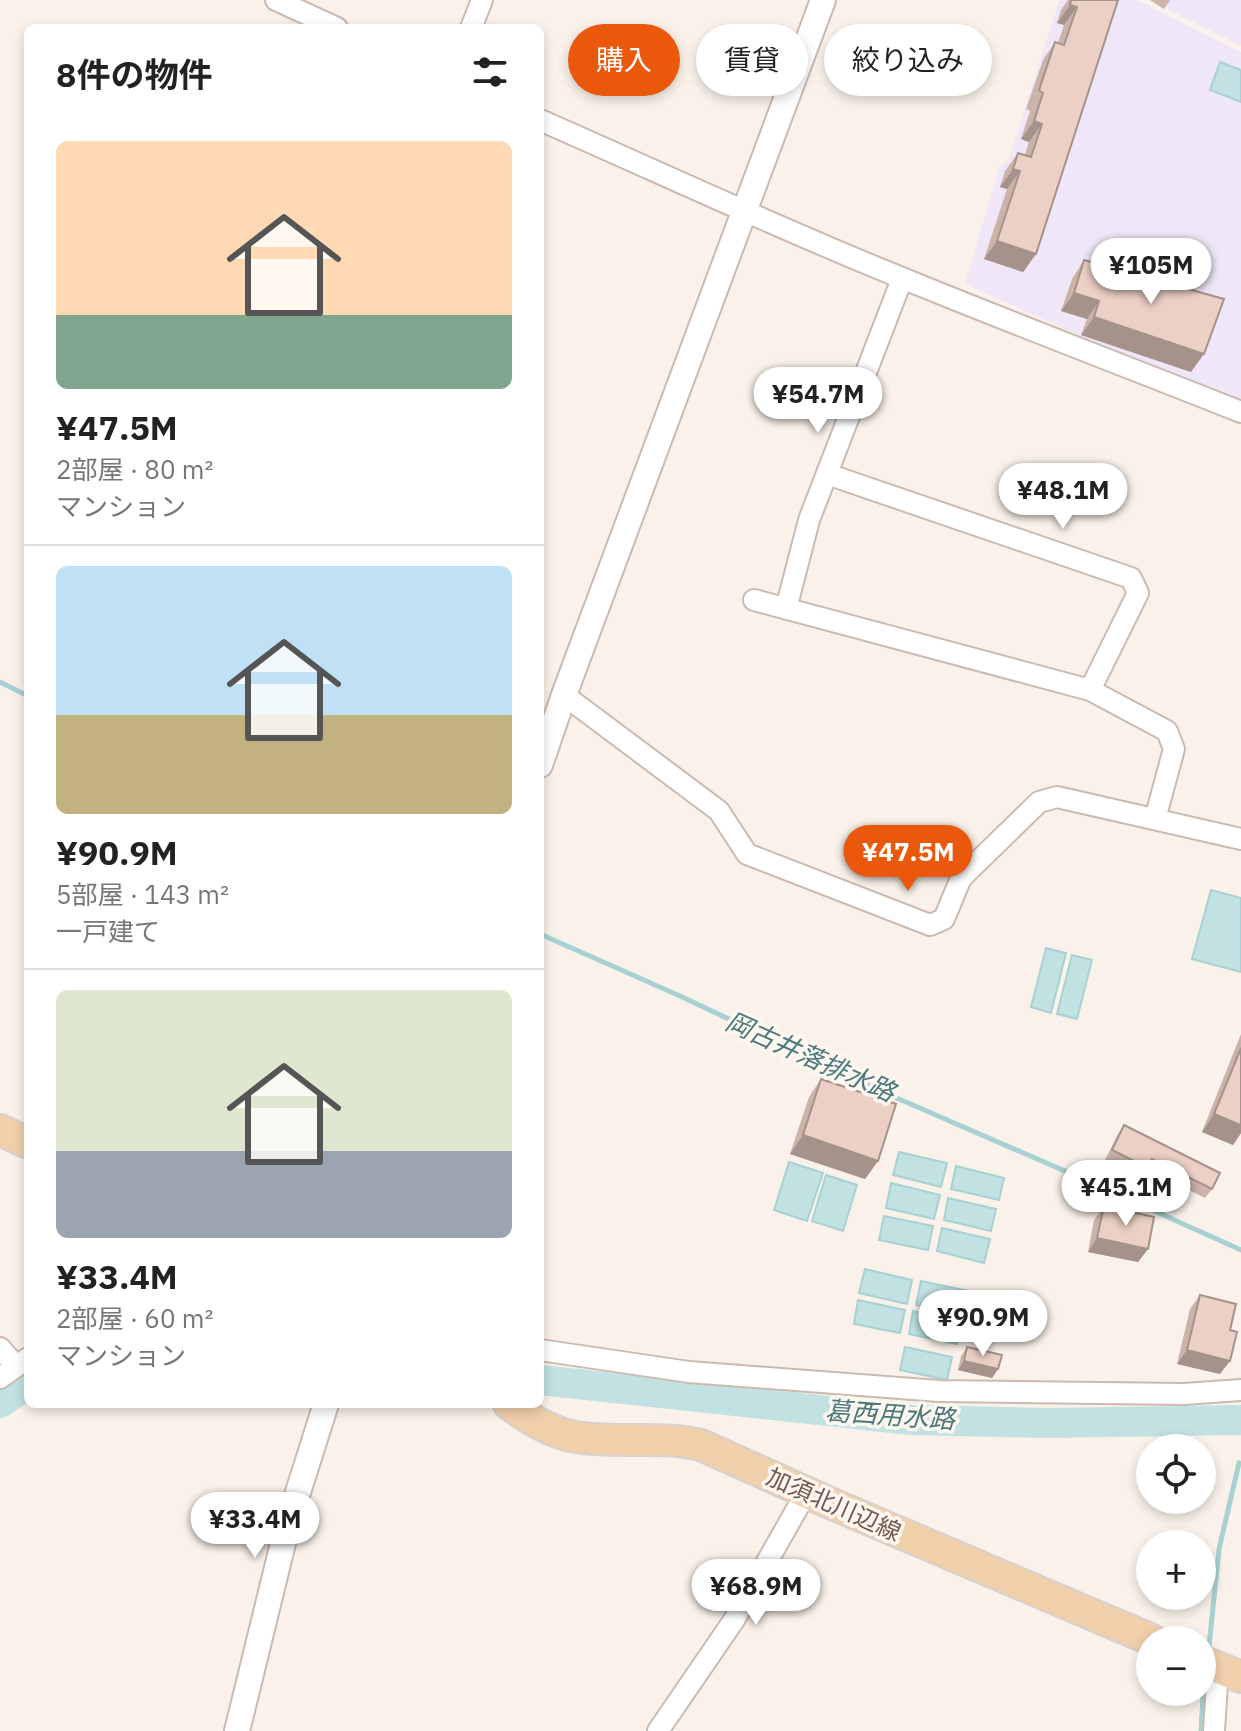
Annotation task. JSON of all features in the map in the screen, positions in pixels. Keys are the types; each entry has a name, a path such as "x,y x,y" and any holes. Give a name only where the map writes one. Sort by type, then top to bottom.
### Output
{"main road":[{"path":"0,1130 24,1141"},
{"name":"加須北川辺線","path":"514,1408 550,1429 574,1436 683,1441 701,1445 1136,1633"}],"street":[{"path":"276,0 328,24"},
{"path":"473,24 482,0"},
{"path":"544,753 823,0"},
{"path":"544,122 902,279 1241,412"},
{"path":"786,609 809,520 902,279"},
{"path":"827,474 1131,578 1138,593 1090,690"},
{"path":"754,600 1090,690 1167,731 1174,749 1155,819"},
{"path":"564,695 719,811 747,854 930,925 944,919 961,878 1039,802 1057,797 1241,839"},
{"path":"0,1348 15,1367"},
{"path":"544,1351 689,1372 939,1391 1184,1394 1241,1390"},
{"path":"237,1731 287,1527 325,1408"},
{"path":"658,1731 734,1620 806,1493"},
{"path":"1214,1706 1214,1731"}],"shaded area":[{"path":"1060,0 1138,0 1241,52 1241,408 965,284 999,168 1009,159"},
{"path":"1150,0 1241,0 1241,46"}],"water":[{"path":"1220,62 1241,70 1241,102 1210,90"},
{"path":"1211,890 1241,898 1241,972 1192,959"},
{"path":"1046,948 1066,953 1051,1013 1031,1007"},
{"path":"1072,955 1092,960 1077,1019 1057,1014"},
{"path":"899,1152 947,1163 941,1187 893,1175"},
{"path":"789,1162 823,1173 807,1221 774,1210"},
{"path":"956,1166 1004,1178 999,1200 951,1189"},
{"path":"826,1175 857,1185 843,1231 812,1221"},
{"path":"891,1183 940,1195 934,1219 886,1208"},
{"path":"948,1198 996,1209 991,1231 944,1220"},
{"path":"884,1216 933,1226 928,1250 879,1240"},
{"path":"942,1228 990,1239 984,1263 937,1251"},
{"path":"865,1269 912,1280 907,1304 859,1293"},
{"path":"921,1281 969,1291 964,1315 916,1305"},
{"path":"858,1300 905,1310 900,1333 854,1324"},
{"path":"913,1311 962,1321 957,1344 909,1334"},
{"path":"905,1347 952,1357 947,1380 900,1370"}],"building":[{"path":"1071,0 1118,0 1036,254 997,241 1020,171 1013,169 1018,153 1031,157 1042,124 1034,121 1043,93 1039,90 1055,42 1064,45 1077,7 1070,5"},
{"path":"1084,260 1224,299 1204,354 1094,317 1099,301 1074,293"},
{"path":"1241,1048 1241,1125 1214,1114"},
{"path":"821,1079 896,1104 878,1161 803,1135"},
{"path":"1124,1125 1220,1173 1212,1189 1152,1159 1148,1168 1112,1150"},
{"path":"1104,1206 1154,1217 1148,1249 1097,1238"},
{"path":"1200,1295 1236,1304 1230,1330 1237,1332 1230,1361 1187,1350"},
{"path":"967,1347 1002,1355 998,1369 964,1361"}],"waterway":[{"name":"岡古井落排水路","path":"0,682 24,694"},
{"name":"岡古井落排水路","path":"544,936 899,1099 1081,1178"},
{"name":"岡古井落排水路","path":"1099,1186 1241,1250"},
{"name":"葛西用水路","path":"544,1380 911,1420 1046,1423 1241,1420"},
{"name":"葛西用水路","path":"0,1403 24,1387"},
{"name":"岡古井落排水路","path":"1211,1626 1219,1549 1239,1463"},
{"name":"岡古井落排水路","path":"1201,1731 1202,1706"}]}
